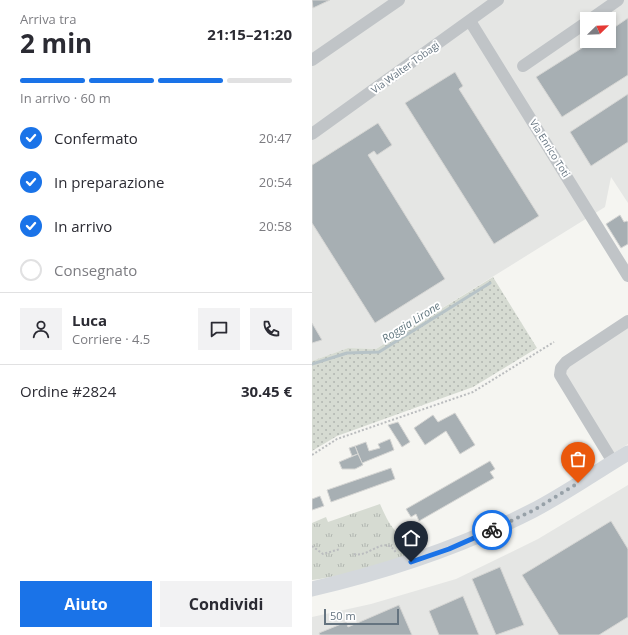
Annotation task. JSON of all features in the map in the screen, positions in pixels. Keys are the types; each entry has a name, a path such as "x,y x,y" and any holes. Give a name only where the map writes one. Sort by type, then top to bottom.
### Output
{"main road":[{"path":"312,589 372,574 449,549 534,510 628,453"},
{"path":"312,597 395,578 501,535 533,519 628,462"}],"street":[{"path":"312,60 399,0"},
{"name":"Via Walter Tobagi","path":"312,134 498,0"},
{"path":"601,12 618,0"},
{"name":"Via Enrico Toti","path":"470,20 628,276"},
{"path":"523,66 580,27"},
{"path":"613,462 560,375 561,368 566,362 628,321"}],"path":[{"path":"312,455 337,439 473,392 554,342"},
{"path":"354,554 363,554 388,544 394,549 398,556"},
{"path":"312,546 323,554 340,549"}],"shaded area":[{"path":"312,0 628,0 628,203 611,177 605,207 376,349 348,348 312,361"},
{"path":"628,326 628,444 612,454 563,374 564,369"},
{"path":"628,485 628,635 312,635 312,617 371,604 456,579 538,539"}],"green space":[{"path":"493,277 537,348 473,387 337,436 312,451 312,361 348,348 376,349"},
{"path":"380,504 392,527 397,532 409,539 428,540 417,551 393,561 351,573 312,580 312,523 326,517 328,522"}],"building":[{"path":"312,0 330,0 313,8"},
{"path":"628,18 628,75 562,117 536,77 582,48 616,48 616,26"},
{"path":"455,72 463,86 459,89 539,216 494,244 405,103"},
{"path":"628,94 628,142 591,166 570,132"},
{"path":"378,123 392,145 377,155 374,151 368,155 445,279 375,323 312,223 312,165"},
{"path":"620,215 624,222 628,222 628,244 621,248 606,224"},
{"path":"312,323 322,340 312,343"},
{"path":"455,413 475,445 460,454 446,431 425,445 414,428 433,415 438,422"},
{"path":"398,422 410,442 402,447 388,425"},
{"path":"390,439 394,450 362,463 355,446 366,442 369,451 380,448 378,444"},
{"path":"355,446 358,454 352,456 349,448"},
{"path":"358,454 363,465 355,469 342,469 339,462"},
{"path":"490,461 495,469 490,472 494,478 419,521 416,514 411,517 406,509"},
{"path":"391,468 395,479 331,502 327,490"},
{"path":"320,496 324,506 312,510 312,499"},
{"path":"611,521 628,549 628,617 599,635 559,635 522,575"},
{"path":"500,567 524,625 496,635 472,579"},
{"path":"463,596 479,635 439,635 429,611"},
{"path":"399,605 412,635 320,635 319,633 346,622 348,627"}],"waterway":[{"name":"Roggia Lirone","path":"312,364 347,353 379,352 490,283"}],"way so far":[{"path":"492,530 534,510 578,483"}],"route":[{"path":"411,562 449,549 492,530"}]}
